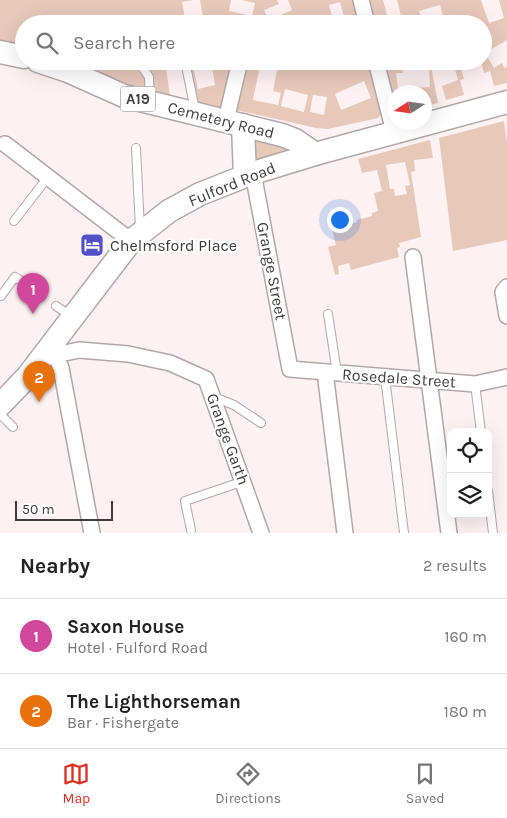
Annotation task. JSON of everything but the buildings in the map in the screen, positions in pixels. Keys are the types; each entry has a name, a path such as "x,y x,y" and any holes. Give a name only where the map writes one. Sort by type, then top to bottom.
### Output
{"main road":[{"path":"0,52 15,56"},
{"name":"Cemetery Road","path":"78,70 124,96 234,122 295,140 315,154"},
{"name":"Fulford Road","path":"0,405 53,350 64,312 136,237 169,211 200,194 249,174 315,154 507,102"},
{"path":"234,122 249,174"}],"street":[{"path":"361,0 365,15"},
{"path":"234,122 239,70"},
{"path":"378,70 394,132"},
{"path":"5,144 48,177 136,237"},
{"name":"Grange Street","path":"249,174 290,369"},
{"path":"413,257 450,533"},
{"path":"507,287 503,292 507,316"},
{"path":"53,350 61,368 92,533"},
{"name":"Grange Garth","path":"53,350 128,354 170,362 206,380 214,397 261,533"},
{"name":"Rosedale Street","path":"290,369 475,384 507,377"},
{"path":"331,373 345,533"}],"lane":[{"path":"144,70 149,77 150,102"},
{"path":"187,70 195,112"},
{"path":"136,148 136,237"},
{"path":"14,221 48,177"},
{"path":"1,296 15,277 35,289"},
{"path":"328,314 331,373"},
{"path":"385,377 404,533"},
{"path":"475,384 480,428"},
{"path":"214,397 234,405 261,423"},
{"path":"0,414 13,427"},
{"path":"191,530 185,500 244,481"},
{"path":"491,518 493,533"}],"shaded area":[{"path":"0,0 194,0 182,2 184,15 15,15 15,46 0,44"},
{"path":"200,0 231,0 229,11 247,15 223,15 202,15"},
{"path":"241,0 277,0 279,4 264,10 266,15 252,15 255,3"},
{"path":"288,0 355,0 359,15 344,15 340,2 329,5 332,15 280,15 292,10"},
{"path":"367,0 383,0 387,15 371,15"},
{"path":"397,0 481,0 486,15 443,15 440,5 419,11 420,15 401,15"},
{"path":"499,0 507,0 507,40 492,49 492,22 504,18"},
{"path":"502,63 504,68 507,66 507,83 494,86 490,71 484,73 483,70 492,70 492,65 494,68"},
{"path":"92,70 166,70 170,96 158,93 154,86 147,86 142,91"},
{"path":"190,70 194,70 198,89 215,85 212,70 232,70 223,109 196,102"},
{"path":"243,70 259,70 253,100 278,105 281,93 273,91 277,70 372,70 383,112 378,118 328,129 236,110","holes":["364,81 371,98 341,110 335,94","285,89 308,95 304,112 281,106","313,95 327,97 324,115 310,112"]},
{"path":"384,70 403,70 403,73 396,73 398,85 388,85"},
{"path":"429,70 432,70 438,103 432,104 432,85 430,85"},
{"path":"455,70 462,70 464,79 460,80 464,95 446,100 442,86 458,80"},
{"path":"504,121 507,143 507,240 453,251 439,138"},
{"path":"248,136 289,149 288,151 252,162"},
{"path":"430,140 433,158 414,160 415,171 411,172 421,237 399,243 400,247 397,248 399,257 351,270 349,263 338,266 339,274 335,275 328,247 336,245 331,226 347,221 348,225 357,222 357,220 372,216 372,213 378,211 374,193 382,191 377,170 362,173 358,159","holes":["405,162 410,185 405,186 407,194 395,196 394,189 390,189 386,165"]}],"place":[{"name":"Chelmsford Place","path":"92,245"},
{"name":"Saxon House","path":"33,314"},
{"name":"The Lighthorseman","path":"39,402"}]}
